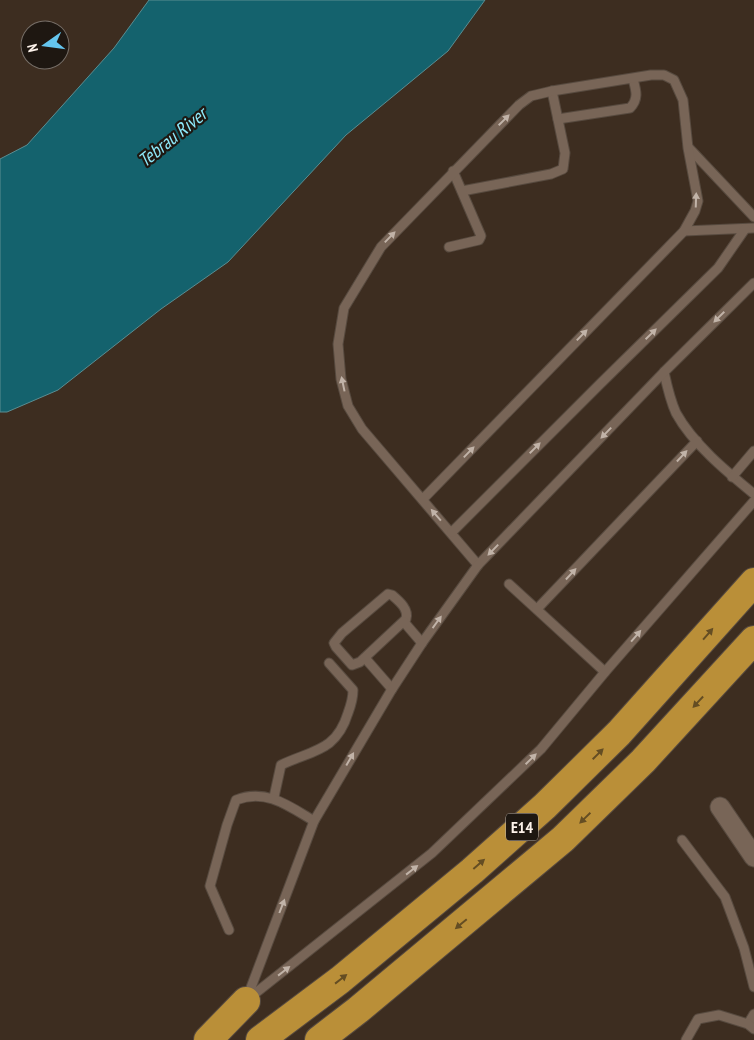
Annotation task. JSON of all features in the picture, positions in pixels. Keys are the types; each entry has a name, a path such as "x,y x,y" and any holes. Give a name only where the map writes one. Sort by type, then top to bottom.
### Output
{"highway":[{"name":"E14","path":"260,1040 340,980 472,870 545,806 619,733 754,582"},
{"name":"E14","path":"319,1040 358,1010 563,839 643,761 754,640"},
{"path":"208,1040 246,1001"}],"street":[{"path":"720,807 754,857"}],"lane":[{"path":"423,499 684,231 695,211 698,201 688,148 683,100 674,80 664,75 651,75 531,96 519,105 453,171 381,247 344,308 338,344 341,379 348,406 362,429 423,499 452,532 478,565"},
{"path":"558,119 630,108 635,103 637,96 633,79"},
{"path":"462,191 551,174 563,169 565,153 552,91"},
{"path":"688,148 754,217"},
{"path":"449,247 474,242 479,240 481,236 453,171"},
{"path":"684,231 750,228"},
{"path":"452,532 718,268 750,228"},
{"path":"246,1001 314,821 392,688 422,643 478,565 664,372 754,283"},
{"path":"664,372 670,400 677,414 696,441 732,477 754,494"},
{"path":"537,609 696,441"},
{"path":"732,477 754,451"},
{"path":"246,1001 432,853 541,749 605,672 754,501"},
{"path":"509,584 605,672"},
{"path":"390,594 399,601 407,612 404,622 364,658 352,665 334,643 336,639 385,595 390,594"},
{"path":"404,622 422,643"},
{"path":"364,658 392,688"},
{"path":"274,797 281,765 327,746 344,728 353,697 353,690 329,663"},
{"path":"229,930 210,886 236,800 244,796 274,797 314,821"},
{"path":"682,840 724,897 744,948 754,986"},
{"path":"686,1040 698,1019 719,1015 751,1027 754,1014"}],"water":[{"name":"Tebrau River","path":"149,0 485,0 448,51 346,135 228,262 161,309 58,390 7,412 0,412 0,159 27,145 114,48"}]}
